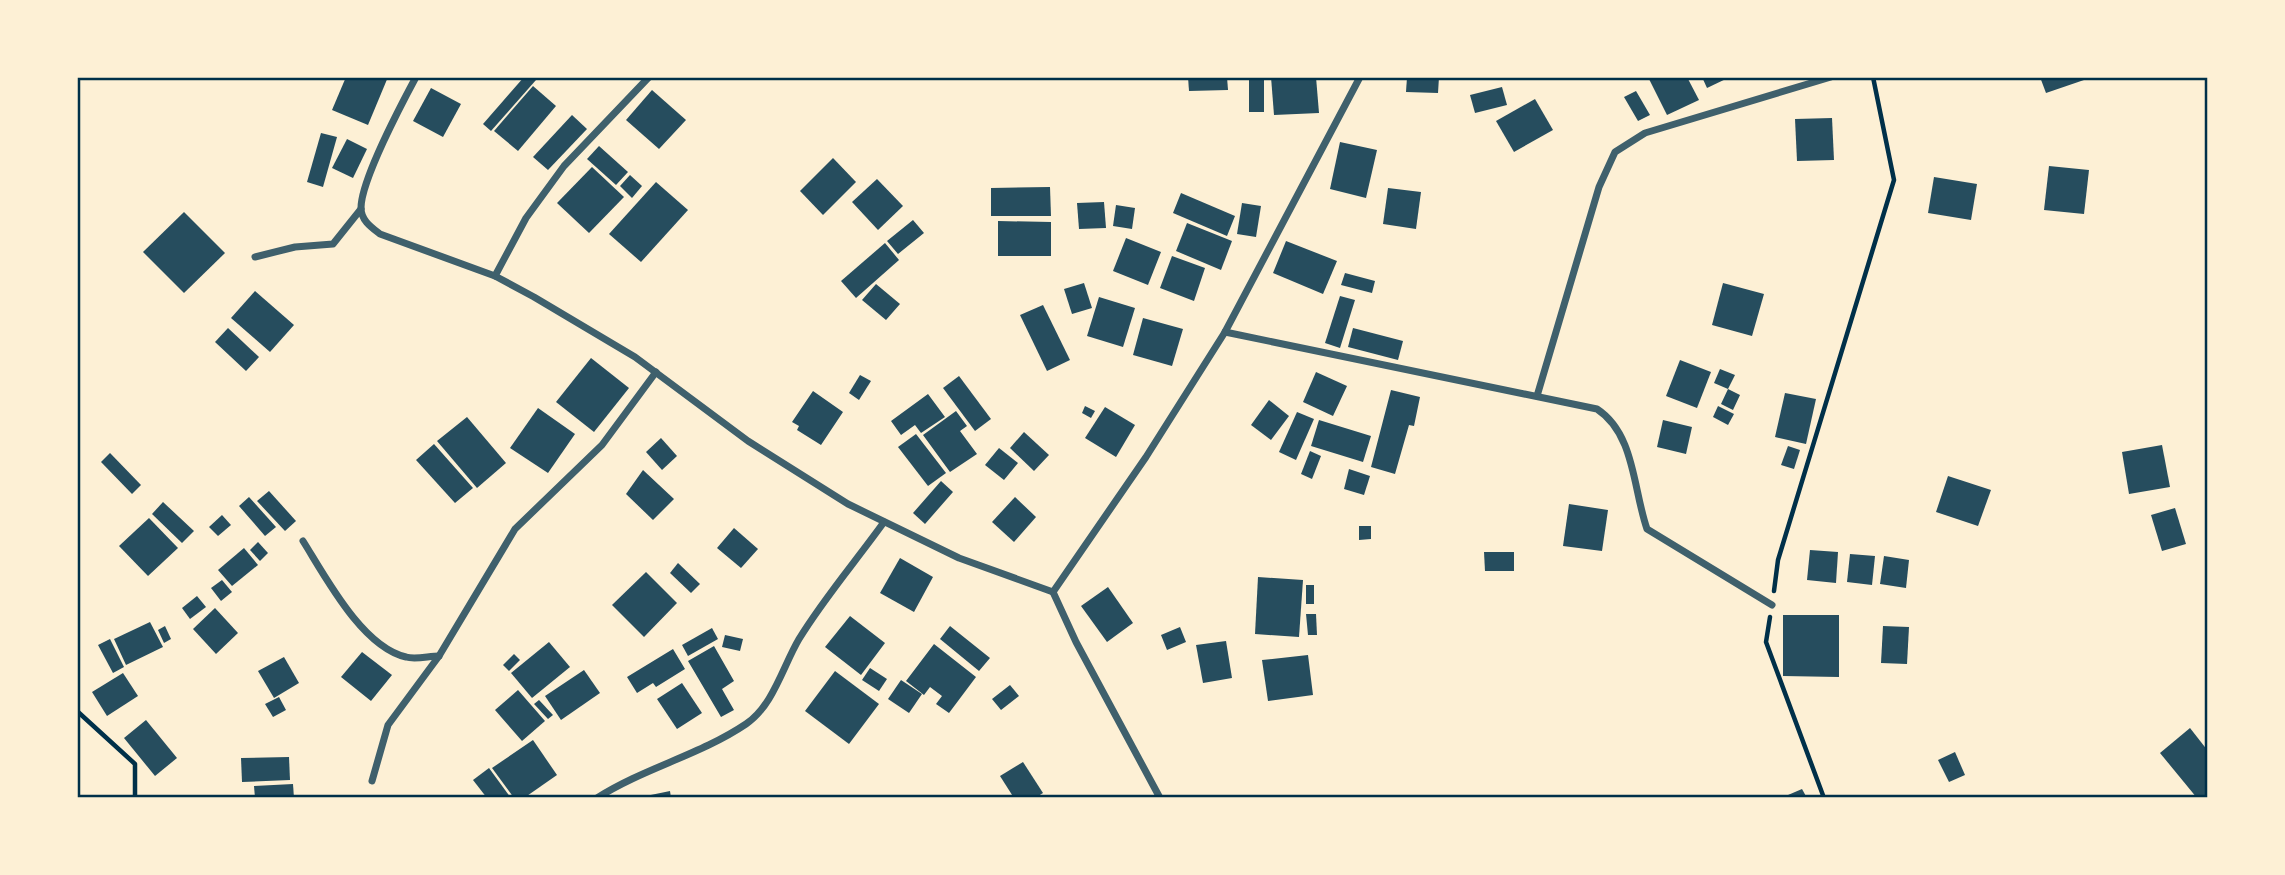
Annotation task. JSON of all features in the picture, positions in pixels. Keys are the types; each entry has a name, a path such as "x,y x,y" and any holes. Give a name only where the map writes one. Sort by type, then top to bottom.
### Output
{"street":[{"path":"255,257 295,247 333,244 361,209 368,183 395,116 416,77"},
{"path":"495,276 526,218 564,166 649,77"},
{"path":"1053,593 1146,457 1225,332 1360,77"},
{"path":"1537,396 1599,187 1615,152 1645,133 1831,77"},
{"path":"361,209 366,223 380,234 495,276 635,357 748,441 848,504 959,558 1053,593 1160,798"},
{"path":"1225,332 1597,409 1613,419 1624,439 1647,529 1772,605"},
{"path":"372,781 388,725 439,656 515,529 602,445 656,372"},
{"path":"597,798 628,778 717,740 748,723 768,699 799,639 884,522"},
{"path":"303,541 340,601 368,636 406,657 439,656"}],"path":[{"path":"1824,798 1766,642 1778,560 1894,180 1873,77"},
{"path":"77,711 135,764 135,798"}],"building":[{"path":"346,77 388,77 368,125 332,110"},
{"path":"524,77 536,80 491,131 483,124"},
{"path":"1188,77 1227,77 1228,90 1189,91"},
{"path":"1249,77 1264,77 1264,112 1249,112"},
{"path":"1271,77 1316,77 1319,113 1274,115"},
{"path":"1407,77 1439,77 1438,93 1406,92"},
{"path":"1648,77 1687,77 1699,100 1667,115"},
{"path":"1702,77 1730,77 1707,88"},
{"path":"2040,77 2083,77 2084,80 2046,93"},
{"path":"533,86 556,106 518,151 494,131"},
{"path":"1502,87 1507,105 1475,113 1470,95"},
{"path":"431,88 461,104 443,137 413,121"},
{"path":"652,90 686,120 659,149 626,120"},
{"path":"1636,91 1650,115 1638,121 1624,97"},
{"path":"1535,99 1553,130 1514,152 1496,121"},
{"path":"572,115 587,129 548,170 533,157"},
{"path":"1832,118 1834,160 1797,161 1795,119"},
{"path":"321,133 337,137 323,187 307,182"},
{"path":"347,139 367,149 353,178 332,168"},
{"path":"1340,142 1377,150 1366,198 1330,189"},
{"path":"599,146 628,172 616,185 587,159"},
{"path":"833,158 856,182 823,215 800,191"},
{"path":"2049,166 2089,170 2084,214 2044,210"},
{"path":"592,167 624,197 589,233 557,203"},
{"path":"630,175 642,186 632,198 620,186"},
{"path":"1934,177 1977,184 1971,220 1928,213"},
{"path":"877,179 903,206 878,230 852,202"},
{"path":"656,182 688,210 641,262 609,234"},
{"path":"1050,187 1051,216 991,216 991,188"},
{"path":"1388,188 1421,192 1416,229 1383,224"},
{"path":"1181,193 1235,216 1227,236 1173,213"},
{"path":"1104,202 1106,228 1079,229 1077,203"},
{"path":"1242,203 1261,206 1256,237 1237,234"},
{"path":"1116,205 1135,208 1132,229 1113,226"},
{"path":"184,212 225,253 184,293 143,252"},
{"path":"913,220 924,233 898,254 887,241"},
{"path":"998,221 1051,222 1051,256 998,256"},
{"path":"1187,223 1232,241 1221,270 1176,251"},
{"path":"1126,238 1161,252 1148,285 1113,271"},
{"path":"1286,241 1337,261 1323,294 1273,273"},
{"path":"885,243 899,260 856,298 841,281"},
{"path":"1172,256 1205,268 1194,301 1160,288"},
{"path":"1345,273 1375,281 1372,293 1341,285"},
{"path":"1084,283 1092,308 1072,314 1064,289"},
{"path":"1723,283 1764,294 1752,336 1712,325"},
{"path":"876,284 900,304 886,320 862,300"},
{"path":"255,291 294,325 270,352 231,318"},
{"path":"1340,296 1355,300 1340,348 1325,343"},
{"path":"1099,297 1135,308 1123,347 1087,336"},
{"path":"1043,305 1070,360 1047,371 1020,315"},
{"path":"1143,318 1183,329 1172,366 1133,355"},
{"path":"228,328 259,357 246,371 215,342"},
{"path":"1353,328 1403,341 1398,360 1348,347"},
{"path":"591,358 629,388 594,432 556,402"},
{"path":"1680,360 1711,372 1697,408 1666,396"},
{"path":"1720,369 1735,375 1728,389 1714,383"},
{"path":"1316,372 1347,386 1333,416 1303,402"},
{"path":"860,375 871,381 859,400 849,393"},
{"path":"959,376 991,419 975,431 943,388"},
{"path":"1728,389 1740,395 1733,410 1721,404"},
{"path":"1391,390 1420,397 1414,426 1409,425 1395,474 1371,467"},
{"path":"813,391 843,412 821,445 797,430 799,426 792,422"},
{"path":"1785,393 1816,399 1806,444 1775,437"},
{"path":"928,394 945,417 921,433 915,425 901,435 891,421"},
{"path":"1269,400 1289,416 1271,440 1251,425"},
{"path":"1085,406 1095,411 1091,418 1082,413"},
{"path":"1718,406 1734,414 1728,425 1713,417"},
{"path":"1105,407 1135,425 1116,457 1085,438"},
{"path":"538,408 575,434 548,473 510,448"},
{"path":"956,411 967,426 960,431 977,454 950,472 923,435"},
{"path":"1297,412 1314,419 1296,460 1279,452"},
{"path":"467,417 506,463 477,488 437,441"},
{"path":"1319,420 1371,436 1363,462 1311,446"},
{"path":"1663,420 1692,427 1686,454 1657,447"},
{"path":"1024,432 1049,455 1034,471 1010,448"},
{"path":"916,434 946,473 928,486 898,447"},
{"path":"661,438 677,456 662,470 646,452"},
{"path":"434,444 473,488 455,503 416,460"},
{"path":"2162,445 2170,487 2129,494 2122,452"},
{"path":"1788,446 1800,450 1794,469 1781,465"},
{"path":"999,448 1018,463 1004,480 985,465"},
{"path":"1310,451 1321,456 1312,479 1301,474"},
{"path":"110,453 141,485 132,494 101,462"},
{"path":"1349,469 1370,476 1364,495 1344,489"},
{"path":"643,470 674,499 653,520 626,494"},
{"path":"1948,476 1991,490 1978,526 1936,512"},
{"path":"941,481 953,492 925,524 913,513"},
{"path":"269,491 296,521 285,531 257,501"},
{"path":"249,497 276,527 265,536 239,506"},
{"path":"1015,497 1036,517 1014,542 992,522"},
{"path":"163,502 194,531 182,543 152,514"},
{"path":"1569,504 1608,510 1602,551 1563,546"},
{"path":"2175,508 2186,544 2162,551 2151,515"},
{"path":"222,515 231,525 218,536 209,527"},
{"path":"149,518 178,548 148,576 119,546"},
{"path":"1359,526 1371,526 1371,539 1359,540"},
{"path":"734,528 758,549 741,568 717,548"},
{"path":"258,542 268,553 260,561 250,550"},
{"path":"244,548 258,565 232,586 218,570"},
{"path":"1810,550 1838,552 1836,583 1807,580"},
{"path":"1484,552 1514,552 1514,571 1485,571"},
{"path":"1850,554 1875,556 1872,585 1847,582"},
{"path":"1884,556 1909,560 1906,588 1880,584"},
{"path":"900,558 933,577 914,612 880,593"},
{"path":"678,563 700,584 691,593 670,573"},
{"path":"646,572 677,603 644,637 612,605"},
{"path":"1258,577 1303,580 1299,637 1255,634"},
{"path":"222,580 232,592 221,601 211,588"},
{"path":"1306,585 1314,585 1314,604 1306,604"},
{"path":"1108,587 1133,623 1107,642 1081,606"},
{"path":"197,596 206,607 190,619 182,608"},
{"path":"215,608 238,633 216,654 193,629"},
{"path":"1306,614 1316,614 1317,635 1308,635"},
{"path":"1783,615 1839,615 1839,677 1783,676"},
{"path":"850,616 885,643 861,675 825,647"},
{"path":"150,622 163,647 126,665 114,639"},
{"path":"165,626 171,639 164,643 158,630"},
{"path":"950,626 990,658 979,671 940,639"},
{"path":"1883,626 1909,627 1907,664 1881,663"},
{"path":"1180,627 1186,642 1167,650 1161,635"},
{"path":"712,628 718,639 688,656 682,645"},
{"path":"725,635 743,639 740,651 722,647"},
{"path":"110,639 124,667 113,673 98,645"},
{"path":"1226,641 1232,678 1203,683 1196,645"},
{"path":"549,642 570,667 532,698 511,673"},
{"path":"934,644 976,677 949,713 936,704 942,696 930,687 924,695 906,681"},
{"path":"714,646 734,681 722,689 734,710 721,717 688,661"},
{"path":"673,649 685,669 656,687 653,683 637,693 627,677"},
{"path":"362,652 392,675 371,701 341,677"},
{"path":"514,654 520,660 509,671 503,665"},
{"path":"1308,655 1313,695 1268,701 1262,660"},
{"path":"284,657 299,683 274,698 258,671"},
{"path":"870,668 887,679 879,691 862,680"},
{"path":"584,670 600,693 561,720 545,696"},
{"path":"835,671 879,704 849,744 805,711"},
{"path":"123,673 138,696 107,716 92,692"},
{"path":"901,680 922,694 909,713 888,699"},
{"path":"682,683 702,713 677,729 657,699"},
{"path":"1010,685 1019,696 1001,710 992,699"},
{"path":"518,690 545,721 522,741 495,710"},
{"path":"279,697 286,710 273,717 265,704"},
{"path":"539,700 553,715 548,719 534,704"},
{"path":"146,720 177,758 155,776 124,738"},
{"path":"2190,728 2208,751 2208,796 2205,798 2197,798 2160,753"},
{"path":"533,740 557,775 524,798 514,798 492,768"},
{"path":"1955,752 1965,775 1949,782 1938,760"},
{"path":"289,757 290,780 242,782 241,758"},
{"path":"1023,762 1043,793 1035,798 1014,798 1000,776"},
{"path":"489,768 511,798 487,798 473,780"},
{"path":"293,784 294,798 255,798 254,786"},
{"path":"1802,789 1807,798 1781,798"},
{"path":"670,791 671,798 641,798 641,797"}]}
